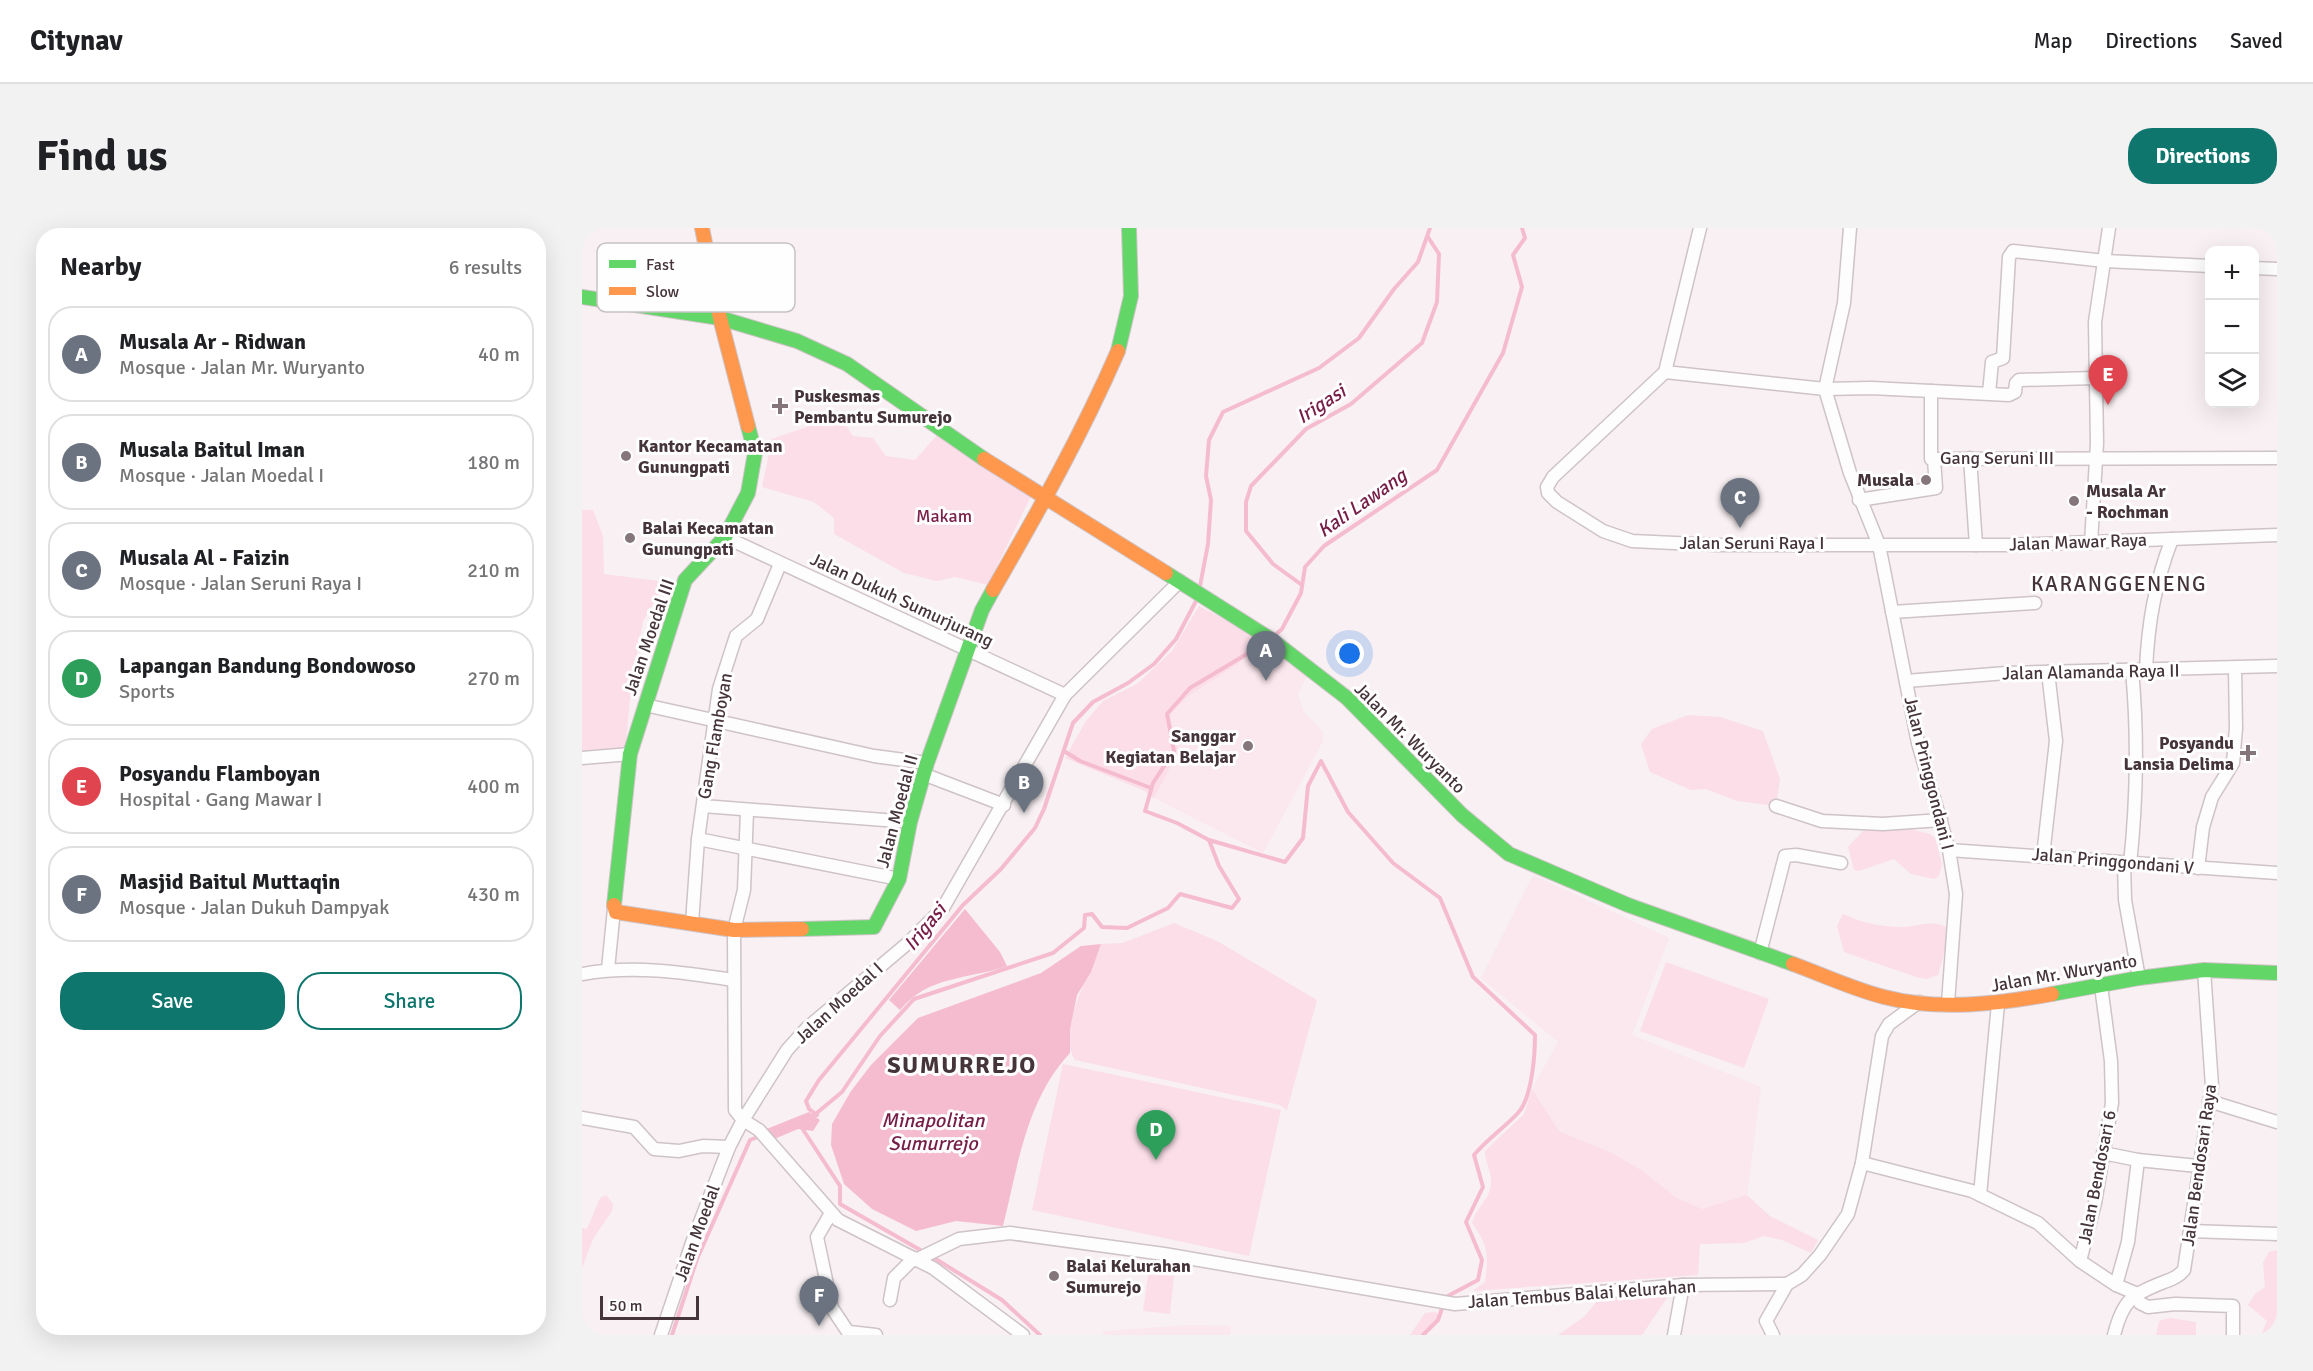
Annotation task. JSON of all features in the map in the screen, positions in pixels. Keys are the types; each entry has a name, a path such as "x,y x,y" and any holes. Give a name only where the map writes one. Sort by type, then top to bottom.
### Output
{"main road":[{"name":"Jalan Moedal III","path":"702,228 705,243"},
{"name":"Jalan Moedal II","path":"734,930 871,929 899,879 910,822 925,768 951,700 966,649 982,610 1046,499 1098,398 1125,331 1131,296 1129,228"},
{"name":"Jalan Mr. Wuryanto","path":"582,297 597,299"},
{"name":"Jalan Mr. Wuryanto","path":"681,312 720,318 798,341 847,364 1046,499 1272,640 1347,698 1462,815 1509,854 1628,905 1884,997 1919,1002 1998,1004 2139,978 2204,970 2277,973"},
{"name":"Jalan Moedal III","path":"614,909 630,754 685,580 725,537 748,493 755,453 719,312"},
{"path":"614,909 616,912 734,930"}],"street":[{"path":"1700,228 1665,372 1825,389 1871,388 2012,394 2019,380 2096,378"},
{"path":"1825,389 1844,303 1850,228"},
{"path":"2091,543 2095,459 2095,322 2109,228"},
{"path":"1989,393 1992,362 2003,358 2010,253 2016,250 2105,261 2205,266"},
{"path":"2259,268 2277,269"},
{"name":"Jalan Seruni Raya I","path":"1665,372 1553,477 1548,493 1557,502 1603,531 1626,540 1717,545 1878,545"},
{"name":"Jalan Pringgondani I","path":"1825,389 1860,500 1878,545 1918,743 1949,850 1956,894 1948,1003"},
{"name":"Gang Seruni III","path":"1931,391 1929,458 1934,459 2213,456 2277,458"},
{"path":"1970,458 1976,545"},
{"path":"1860,500 1935,489 1937,486 1934,459"},
{"name":"Jalan Mawar Raya","path":"1878,545 2091,543 2277,535"},
{"name":"Jalan Dukuh Sumurjurang","path":"725,537 1065,695"},
{"path":"2146,670 2148,626 2152,603 2158,574 2172,539"},
{"name":"Gang Flamboyan","path":"692,923 698,839 719,689 736,636 757,619 780,564"},
{"name":"Jalan Moedal I","path":"736,1132 787,1050 807,1028 908,943 943,908 1065,695 1180,581"},
{"path":"1892,612 2035,603"},
{"name":"Jalan Alamanda Raya II","path":"1906,681 2048,672 2277,666"},
{"path":"2198,868 2203,827 2212,797 2233,763 2236,728 2235,668"},
{"path":"2132,670 2136,809 2127,864 2125,900 2139,978"},
{"path":"2043,855 2056,741 2048,672"},
{"path":"645,705 925,768 1004,805"},
{"path":"582,758 630,754"},
{"path":"703,806 910,822"},
{"path":"1776,806 1822,821 1883,824 1941,820"},
{"path":"747,811 744,890 734,930 735,1110 743,1120 759,1130 838,1220 933,1268 1023,1335"},
{"path":"698,839 899,879"},
{"name":"Jalan Pringgondani V","path":"1949,850 2277,873"},
{"path":"1760,953 1785,856 1796,855 1841,863"},
{"path":"608,969 614,909"},
{"path":"582,974 608,969 673,971 733,980"},
{"name":"Jalan Bendosari Raya","path":"2135,1293 2176,1277 2182,1272 2212,1086 2204,970"},
{"name":"Jalan Bendosari 6","path":"2080,1261 2095,1203 2112,1103 2111,1060 2102,986"},
{"path":"1773,1335 1766,1321 1787,1284 1802,1275 1820,1255 1848,1214 1862,1163 1882,1036 1889,1024 1919,1002"},
{"path":"1980,1195 1998,1004"},
{"path":"2209,1101 2277,1122"},
{"path":"582,1118 634,1127 654,1149 679,1151 703,1146 729,1147"},
{"name":"Jalan Moedal","path":"661,1335 692,1243 736,1132"},
{"path":"2103,1153 2138,1160 2198,1166"},
{"path":"2116,1285 2128,1242 2138,1160"},
{"path":"1862,1163 1935,1180 1980,1195 2038,1223 2080,1261 2116,1285 2135,1293 2140,1303 2148,1307 2175,1304 2233,1306 2233,1335"},
{"path":"831,1213 817,1236 832,1308 850,1334 876,1335"},
{"path":"2190,1231 2277,1234"},
{"name":"Jalan Tembus Balai Kelurahan","path":"915,1259 959,1239 1010,1233 1153,1252 1455,1304 1683,1285 1787,1284"},
{"path":"890,1299 894,1278 915,1259"},
{"path":"1674,1335 1683,1285"},
{"path":"2114,1335 2120,1311 2135,1293"}],"shaded area":[{"name":"Sanggar Kegiatan Belajar","path":"1262,639 1310,670 1298,694 1304,712 1323,732 1323,741 1263,853 1154,798 1178,752 1170,714 1191,694 1238,664"},
{"path":"1533,875 1669,938 1632,1035 1761,1087 1747,1195 1702,1209 1677,1198 1641,1170 1612,1153 1559,1131 1532,1089 1558,1042 1481,978"},
{"path":"1189,1325 1231,1326 1230,1335 1102,1335 1105,1331"}],"green space":[{"name":"Makam","path":"827,420 843,421 853,436 873,438 886,456 915,460 938,434 1031,496 988,585 955,577 937,581 904,573 834,534 834,518 814,502 762,487 772,439"},
{"path":"582,510 593,510 603,536 604,574 666,582 643,621 631,688 625,752 582,755"},
{"path":"1199,606 1262,639 1238,664 1191,694 1170,714 1178,752 1154,798 1145,791 1065,758 1086,721 1103,701 1137,684 1172,651"},
{"path":"1688,715 1720,717 1763,731 1780,779 1776,806 1737,801 1706,789 1691,790 1650,772 1641,744 1652,729"},
{"path":"1883,818 1906,828 1930,834 1935,838 1942,864 1939,876 1934,879 1911,874 1894,859 1859,871 1854,870 1848,847 1862,832"},
{"path":"1843,914 1863,922 1885,926 1906,927 1930,923 1947,927 1948,939 1938,975 1927,979 1916,977 1844,952 1837,926"},
{"path":"1174,923 1217,941 1317,1000 1287,1110 1280,1105 1075,1060 1070,1047 1072,1018 1101,944 1123,943"},
{"path":"1666,962 1769,999 1744,1068 1640,1031"},
{"path":"1063,1064 1281,1110 1249,1256 1032,1210"},
{"path":"1532,1089 1559,1131 1612,1153 1641,1170 1677,1198 1702,1209 1747,1195 1770,1216 1818,1240 1811,1253 1782,1240 1764,1236 1744,1243 1700,1244 1698,1275 1473,1291 1485,1282 1486,1273 1486,1251 1472,1223 1491,1185 1485,1151 1524,1114"},
{"path":"606,1195 613,1204 612,1211 593,1239 582,1268 582,1228 587,1229 600,1198"},
{"path":"2277,1250 2277,1335 2261,1335 2267,1321 2248,1305 2255,1294 2265,1287 2263,1263 2269,1252"},
{"path":"1148,1274 1174,1276 1170,1314 1143,1311"},
{"path":"1669,1295 1642,1335 1558,1335 1585,1316 1600,1297"},
{"path":"1435,1312 1442,1316 1426,1335 1410,1335 1425,1313"},
{"path":"2170,1318 2196,1322 2196,1335 2156,1335 2159,1321"}],"water":[{"path":"965,909 1000,952 1007,966 936,984 923,990 900,1010 889,1000"},
{"name":"Minapolitan Sumurrejo","path":"1101,944 1091,972 1077,995 1070,1029 1070,1053 1055,1071 1033,1113 1019,1157 1003,1226 956,1221 916,1231 872,1209 844,1184 831,1145 832,1124 851,1091 871,1065 918,1018 1041,973 1081,946"},
{"path":"809,1112 820,1120 813,1131 798,1129 772,1140 764,1130"}],"waterway":[{"name":"Irigasi","path":"1200,586 1208,544 1211,500 1206,476 1209,440 1223,412 1319,368 1359,338 1394,289 1418,262 1430,228"},
{"name":"Kali Lawang","path":"1275,635 1282,629 1301,593 1305,567 1324,546 1437,470 1503,353 1522,287 1513,255 1525,238 1522,228"},
{"name":"Irigasi","path":"1302,585 1273,564 1246,531 1246,502 1251,486 1306,429 1351,404 1422,343 1437,302 1439,254 1428,237"},
{"name":"Irigasi","path":"817,1115 809,1109 806,1101 819,1080 963,905 1001,869 1035,828 1044,809 1073,723 1093,702 1128,683 1154,664 1176,639 1196,601"},
{"name":"Kali Lawang","path":"812,1117 842,1092 880,1036 914,999 1053,953 1084,928 1085,915 1092,914 1102,927 1127,928 1168,908 1180,894 1232,908 1239,899 1219,866 1209,840 1177,823 1145,811 1153,783 1174,751 1167,714 1190,688 1267,642"},
{"name":"Irigasi","path":"1064,751 1080,761 1151,788"},
{"path":"1209,840 1285,862 1303,838 1308,786 1321,761 1348,812 1393,863 1440,898 1473,977 1535,1035 1532,1076 1523,1106 1474,1155 1483,1187 1466,1222 1482,1260 1478,1280 1446,1297 1438,1320 1423,1335"},
{"path":"800,1125 840,1186 840,1204 922,1251"},
{"path":"672,1335 697,1259 750,1140 760,1136"},
{"path":"934,1258 1002,1300 1040,1335"}],"traffic: fast":[{"path":"1118,351 1131,296 1129,228"},
{"path":"582,297 597,299"},
{"path":"681,312 720,318 797,341 847,364 984,459"},
{"path":"614,905 630,754 685,580 725,537 748,493 755,453 748,426"},
{"path":"1166,573 1272,640 1347,698 1462,815 1509,854 1628,905 1793,964"},
{"path":"802,929 874,927 899,879 910,822 927,763 982,610 993,590"},
{"path":"2052,994 2139,978 2204,970 2277,973"}],"traffic: slow":[{"path":"702,228 705,243"},
{"path":"719,312 748,426"},
{"path":"993,590 1074,443 1118,351"},
{"path":"984,459 1166,573"},
{"path":"614,905 616,912 734,930 802,929"},
{"path":"1793,964 1872,994 1925,1004 1989,1003 2052,994"}],"place":[{"name":"Posyandu Flamboyan","path":"2108,405"},
{"name":"Puskesmas Pembantu Sumurejo","path":"780,406"},
{"name":"Kantor Kecamatan Gunungpati","path":"626,456"},
{"name":"Musala","path":"1926,480"},
{"name":"Musala Ar - Rochman","path":"2074,501"},
{"name":"Musala Al - Faizin","path":"1740,528"},
{"name":"Balai Kecamatan Gunungpati","path":"630,538"},
{"name":"Musala Ar - Ridwan","path":"1266,681"},
{"name":"Sanggar Kegiatan Belajar","path":"1248,746"},
{"name":"Posyandu Lansia Delima","path":"2248,753"},
{"name":"Musala Baitul Iman","path":"1024,813"},
{"name":"Lapangan Bandung Bondowoso","path":"1156,1160"},
{"name":"Balai Kelurahan Sumurejo","path":"1054,1276"},
{"name":"Masjid Baitul Muttaqin","path":"819,1326"}],"district":[{"name":"KARANGGENENG","path":"2119,584"},
{"name":"SUMURREJO","path":"962,1065"}]}
